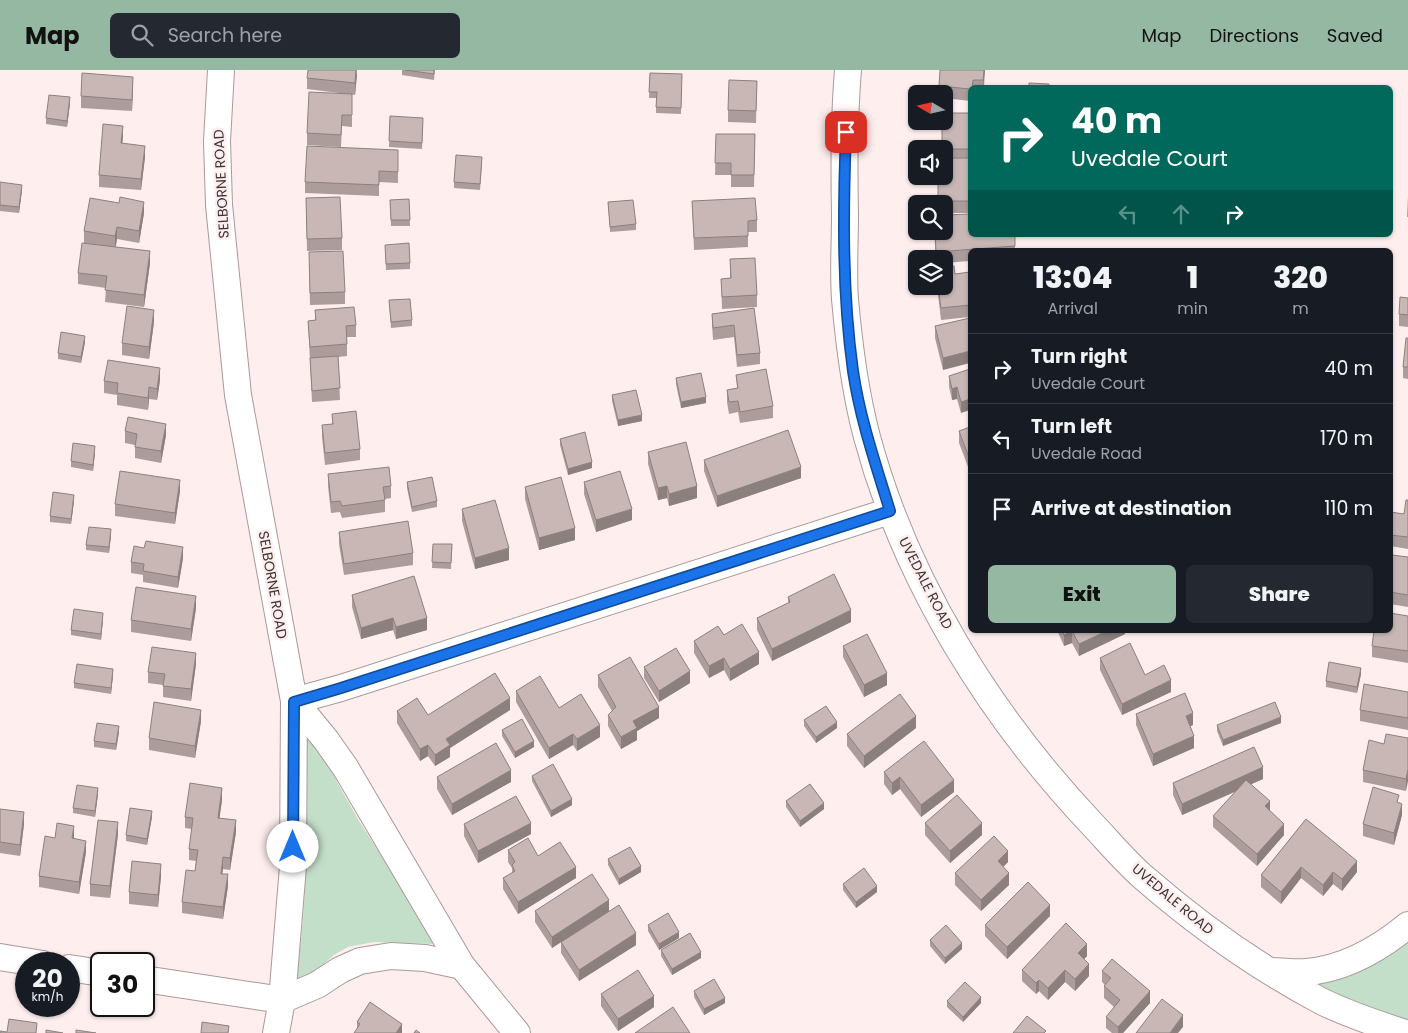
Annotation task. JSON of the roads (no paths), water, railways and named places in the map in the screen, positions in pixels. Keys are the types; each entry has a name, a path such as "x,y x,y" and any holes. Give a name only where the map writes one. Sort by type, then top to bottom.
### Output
{"street":[{"name":"SELBORNE ROAD","path":"221,70 217,141 220,205 238,395 294,702 326,740 345,767 462,966 517,1033"},
{"name":"UVEDALE ROAD","path":"848,70 844,166 845,298 854,372 867,436 890,511 919,575 962,654 1016,736 1059,787 1140,874 1196,922 1323,1002 1405,1033"},
{"path":"276,1033 282,1000 293,866 294,702 890,511"},
{"path":"1271,971 1306,972 1342,965 1371,951 1408,925"},
{"path":"155,981 282,1000 317,985 340,970 360,961 391,956 417,957 462,966"},
{"path":"0,957 15,959"}]}
